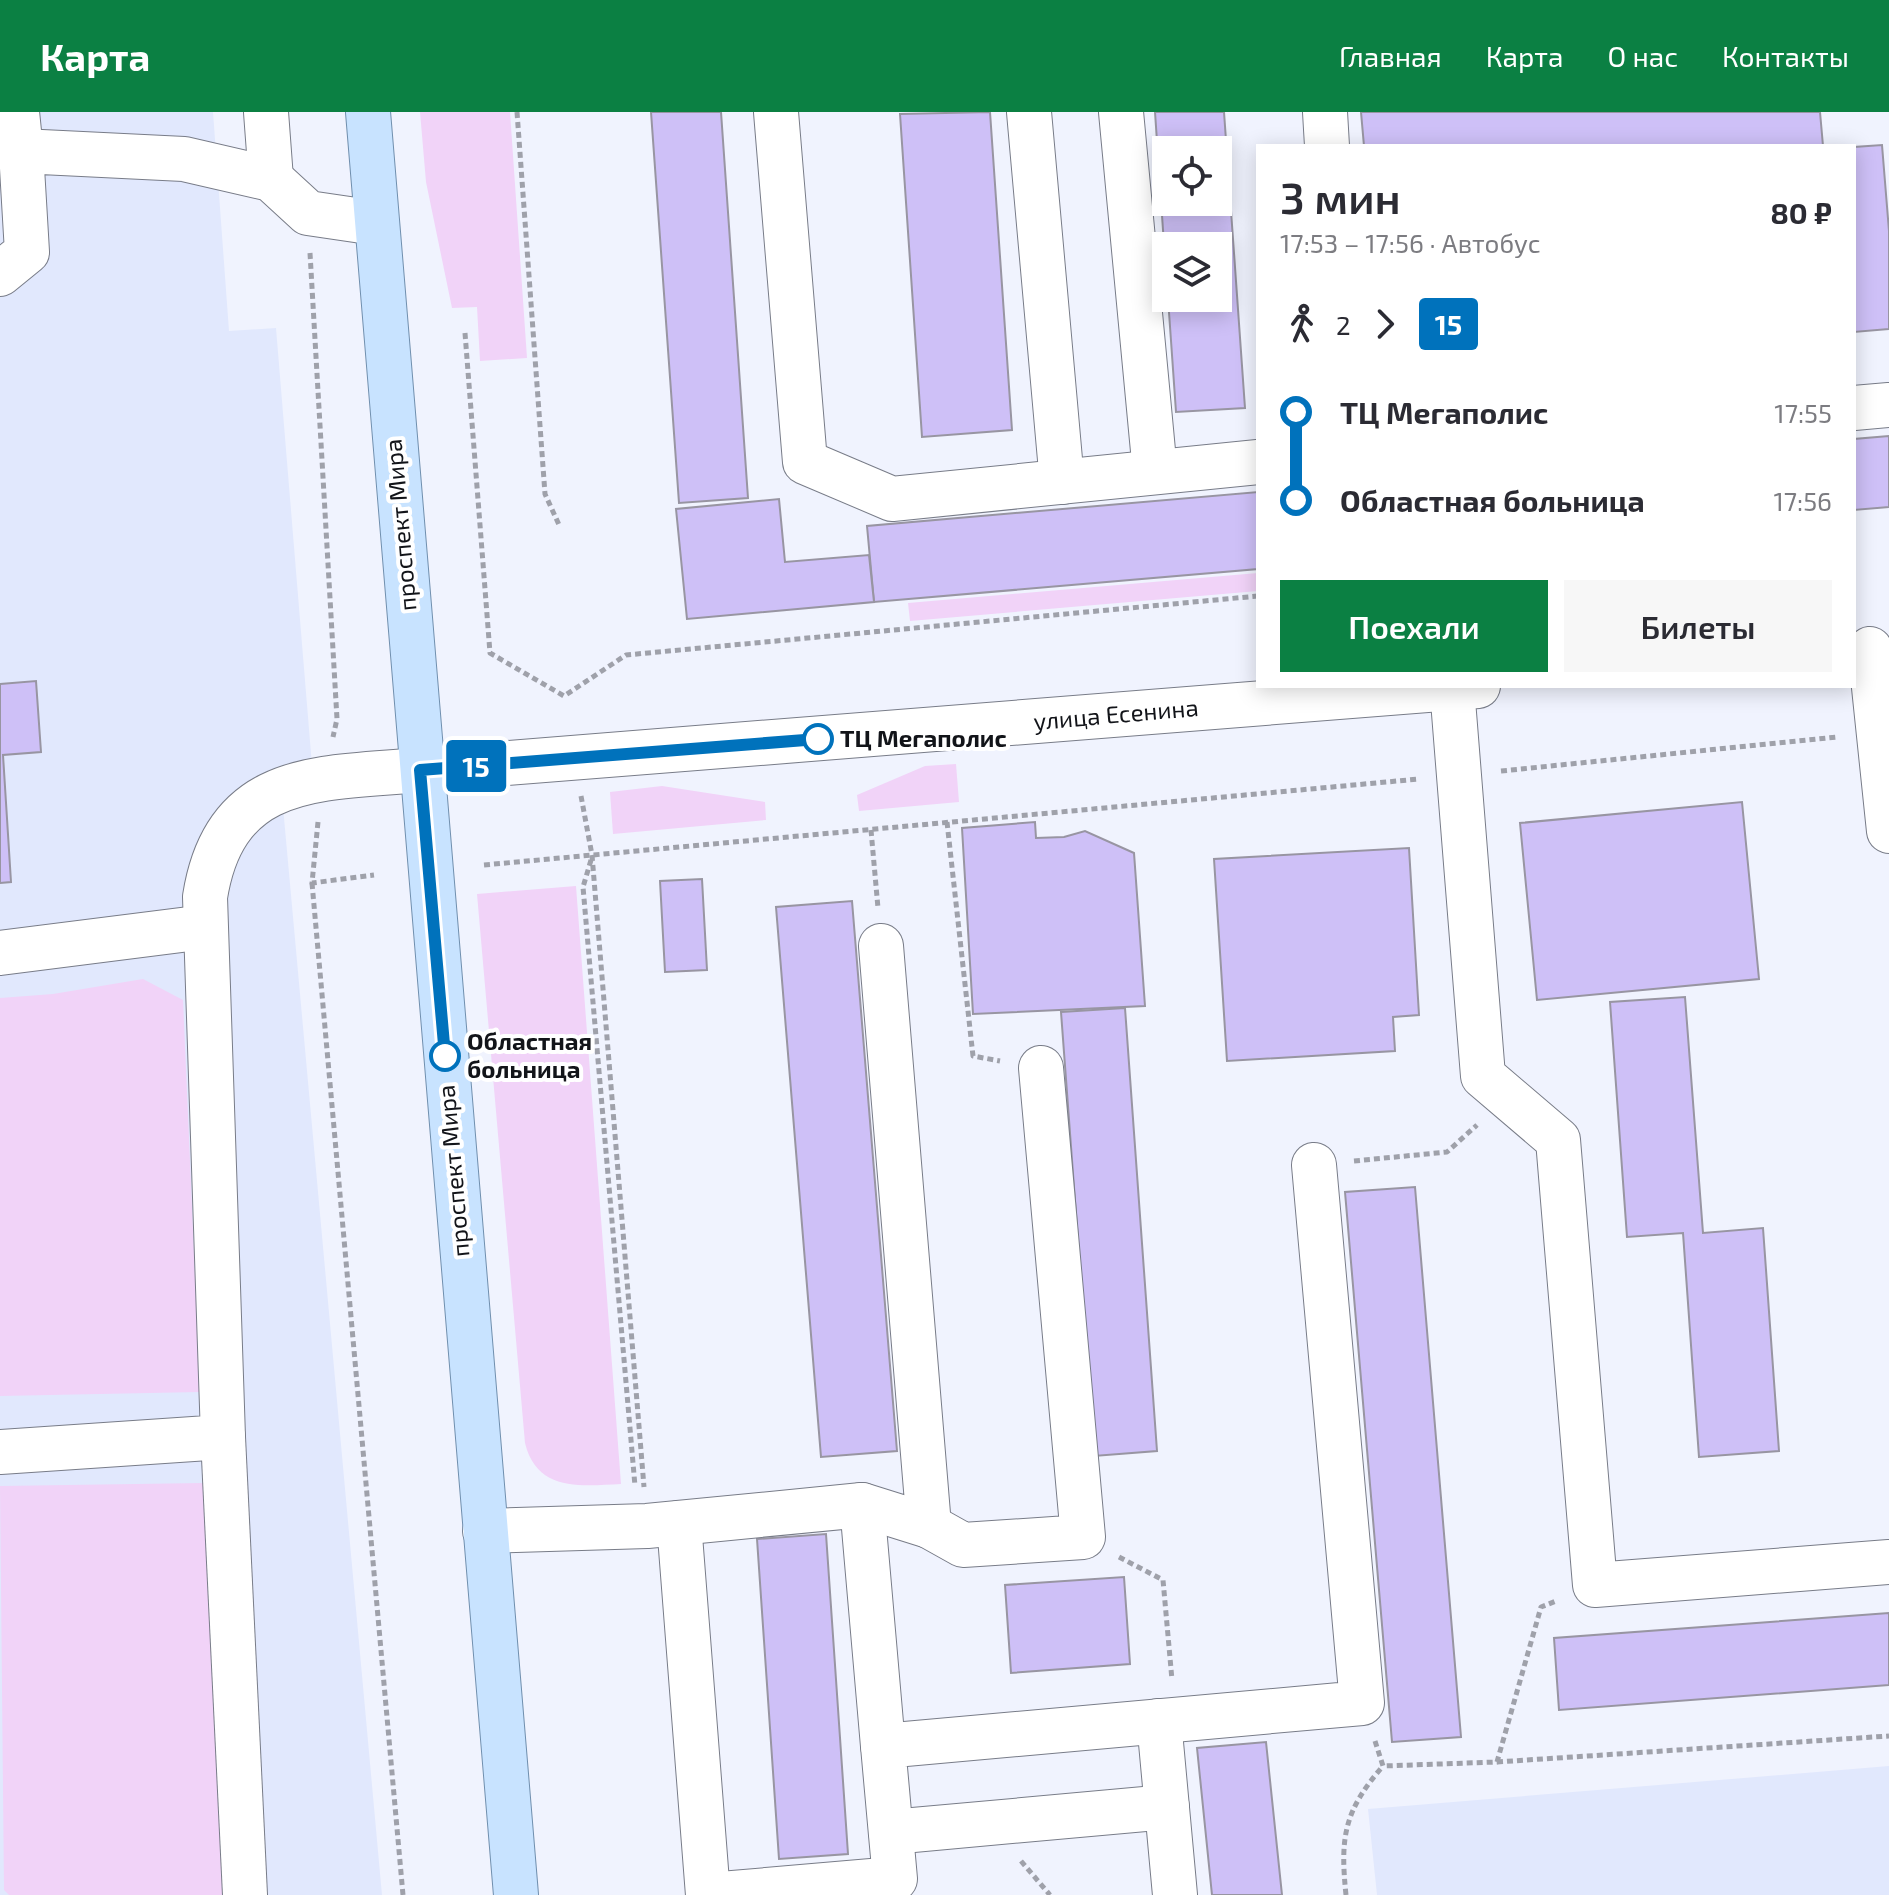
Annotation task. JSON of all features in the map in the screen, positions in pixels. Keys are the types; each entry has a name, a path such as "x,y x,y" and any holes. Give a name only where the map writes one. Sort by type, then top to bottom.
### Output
{"main road":[{"name":"проспект Мира","path":"368,112 420,770 516,1895"}],"street":[{"path":"266,112 271,179"},
{"path":"776,112 805,462 892,499 1256,462"},
{"path":"1029,112 1062,482"},
{"path":"1121,112 1155,472"},
{"path":"1325,112 1327,144"},
{"path":"0,274 27,252 19,132 184,159 271,179 308,213 376,223"},
{"path":"1856,408 1889,405"},
{"path":"1871,648 1889,831"},
{"name":"улица Есенина","path":"245,1895 223,1437 205,927 209,869 230,829 255,804 280,787 323,779 1370,690 1433,688"},
{"path":"1465,688 1459,776 1483,1076 1558,1140 1595,1585 1889,1562"},
{"path":"0,953 205,927"},
{"path":"881,946 929,1526"},
{"path":"485,1531 862,1505 929,1526 963,1545 1083,1537 1041,1068"},
{"path":"883,1746 1362,1703 1314,1165"},
{"path":"0,1452 223,1437"},
{"path":"657,1518 709,1895 896,1887 862,1505"},
{"path":"1167,1720 1167,1807 1175,1895"},
{"path":"891,1832 1167,1807"}],"path":[{"path":"517,112 545,494 560,527"},
{"path":"308,213 337,719 323,779 312,883 403,1895"},
{"path":"465,333 490,653 564,696 626,655 1256,596"},
{"path":"484,865 1459,776 1879,733"},
{"path":"579,787 592,855 657,1518"},
{"path":"947,822 973,1056 1041,1068"},
{"path":"871,830 881,946"},
{"path":"592,855 583,887 632,1482 657,1518"},
{"path":"312,883 374,875"},
{"path":"1314,1165 1447,1152 1508,1098"},
{"path":"1083,1537 1163,1580 1167,1720"},
{"path":"1497,1762 1541,1607 1595,1585"},
{"path":"1362,1703 1383,1766"},
{"path":"1346,1895 1342,1852 1356,1798 1383,1766 1497,1762 1889,1736"}],"shaded area":[{"path":"0,112 213,112 229,331 276,328 315,802 283,807 382,1895 0,1895"},
{"path":"420,112 510,112 527,358 480,361 477,307 452,308 426,182"},
{"path":"1256,573 1256,591 910,621 908,603"},
{"path":"956,764 959,802 859,811 857,795 925,766"},
{"path":"662,786 765,802 766,820 613,834 610,792"},
{"path":"576,886 621,1484 576,1485 550,1478 531,1459 525,1443 477,894"},
{"path":"143,979 183,1000 200,1392 0,1396 0,998 53,994"},
{"path":"203,1483 228,1895 9,1895 4,1890 0,1486"},
{"path":"1889,1766 1889,1895 1377,1895 1368,1809"}],"building":[{"path":"651,112 721,112 748,498 679,503"},
{"path":"990,112 1012,430 922,437 900,114"},
{"path":"1155,112 1224,112 1226,136 1157,136"},
{"path":"1361,112 1820,112 1823,144 1364,144"},
{"path":"1882,145 1889,231 1889,329 1856,332 1856,147"},
{"path":"1162,216 1231,216 1245,408 1176,412 1169,312 1232,312 1232,232 1163,232"},
{"path":"1889,436 1889,507 1856,510 1856,439"},
{"path":"1256,492 1256,569 874,602 867,526"},
{"path":"779,499 785,562 869,555 874,602 687,619 676,509"},
{"path":"36,681 41,752 3,755 11,882 0,883 0,684"},
{"path":"1742,802 1759,979 1537,1000 1520,823"},
{"path":"1035,822 1036,838 1064,837 1085,831 1134,853 1145,1006 973,1014 962,828"},
{"path":"1409,848 1419,1015 1393,1017 1395,1051 1227,1061 1214,859"},
{"path":"702,879 707,970 665,972 660,881"},
{"path":"852,901 897,1451 821,1457 776,907"},
{"path":"1685,997 1703,1233 1763,1228 1779,1451 1699,1457 1683,1233 1627,1237 1610,1002"},
{"path":"1125,1008 1157,1451 1094,1456 1061,1012"},
{"path":"1415,1187 1461,1737 1392,1742 1345,1192"},
{"path":"826,1534 848,1854 779,1859 757,1539"},
{"path":"1124,1577 1130,1664 1011,1673 1005,1585"},
{"path":"1889,1613 1889,1685 1559,1710 1554,1638"},
{"path":"1266,1742 1282,1895 1212,1895 1197,1748"}],"bus line":[{"name":"15","path":"445,1056 420,770 818,739"}],"place":[{"name":"ТЦ Мегаполис","path":"818,739"},
{"name":"Областная больница","path":"445,1056"}]}
